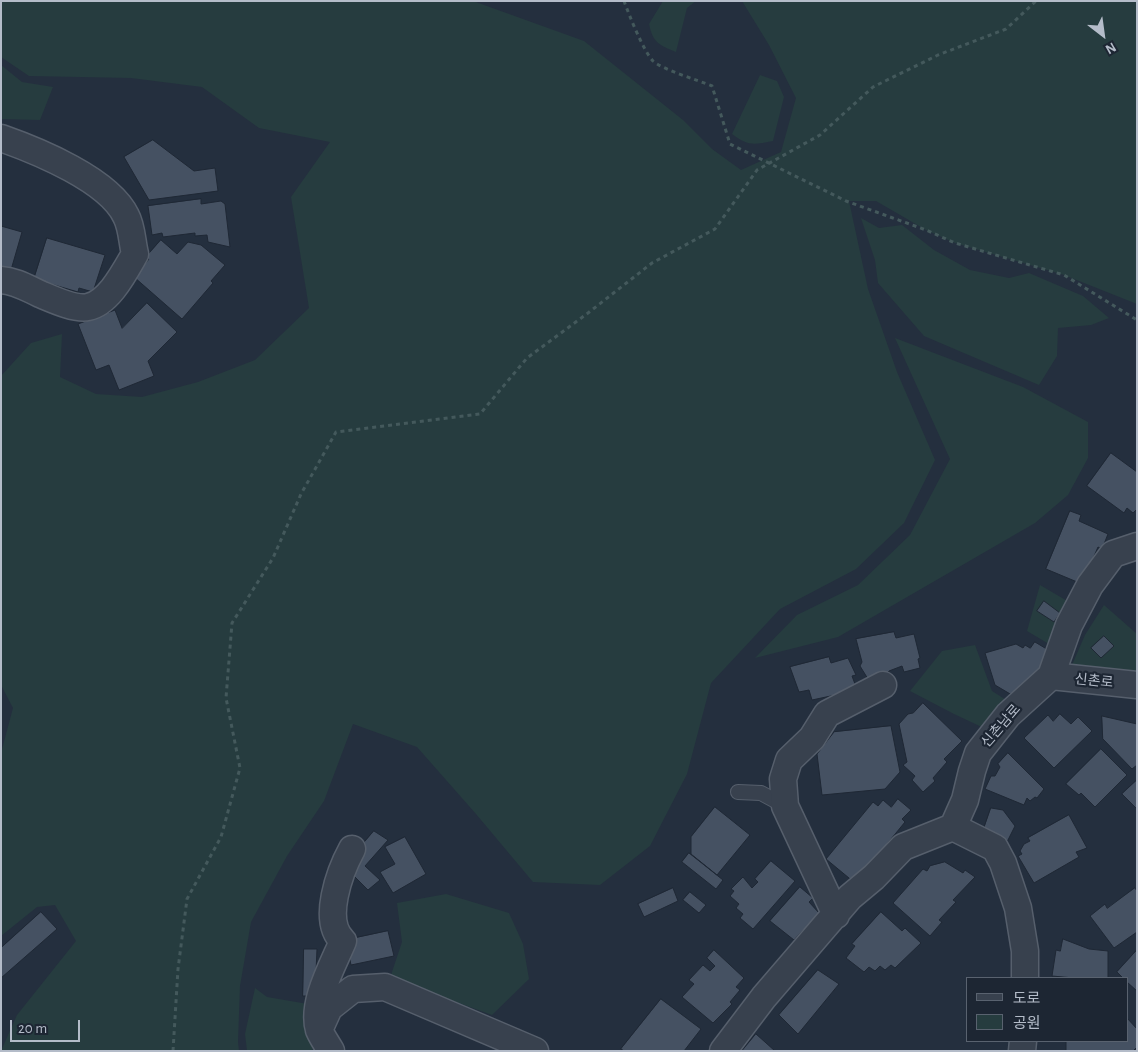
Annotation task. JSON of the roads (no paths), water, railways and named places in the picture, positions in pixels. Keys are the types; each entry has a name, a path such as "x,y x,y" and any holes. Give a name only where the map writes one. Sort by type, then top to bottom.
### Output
{"street":[{"path":"1,138 90,179 112,197 127,217 135,254 110,292 96,305 86,308 51,299 12,281 1,280"},
{"name":"신촌남로","path":"953,827 965,800 978,753 1008,715 1051,676 1069,625 1090,585 1113,554 1137,546"},
{"name":"신촌로","path":"1051,676 1137,685"},
{"path":"836,915 785,806 783,779 789,760 812,738 827,714 883,685"},
{"path":"723,1051 764,997 836,915 850,896 874,877 903,847 953,827 995,848 1003,863 1018,908 1025,951 1025,977"},
{"path":"325,1040 318,1012 323,988 343,941 336,934 334,925 335,899 340,872 352,849"},
{"path":"325,1040 329,1008 353,989 385,987 535,1051"}],"lane":[{"path":"738,792 761,793 785,806"}]}
